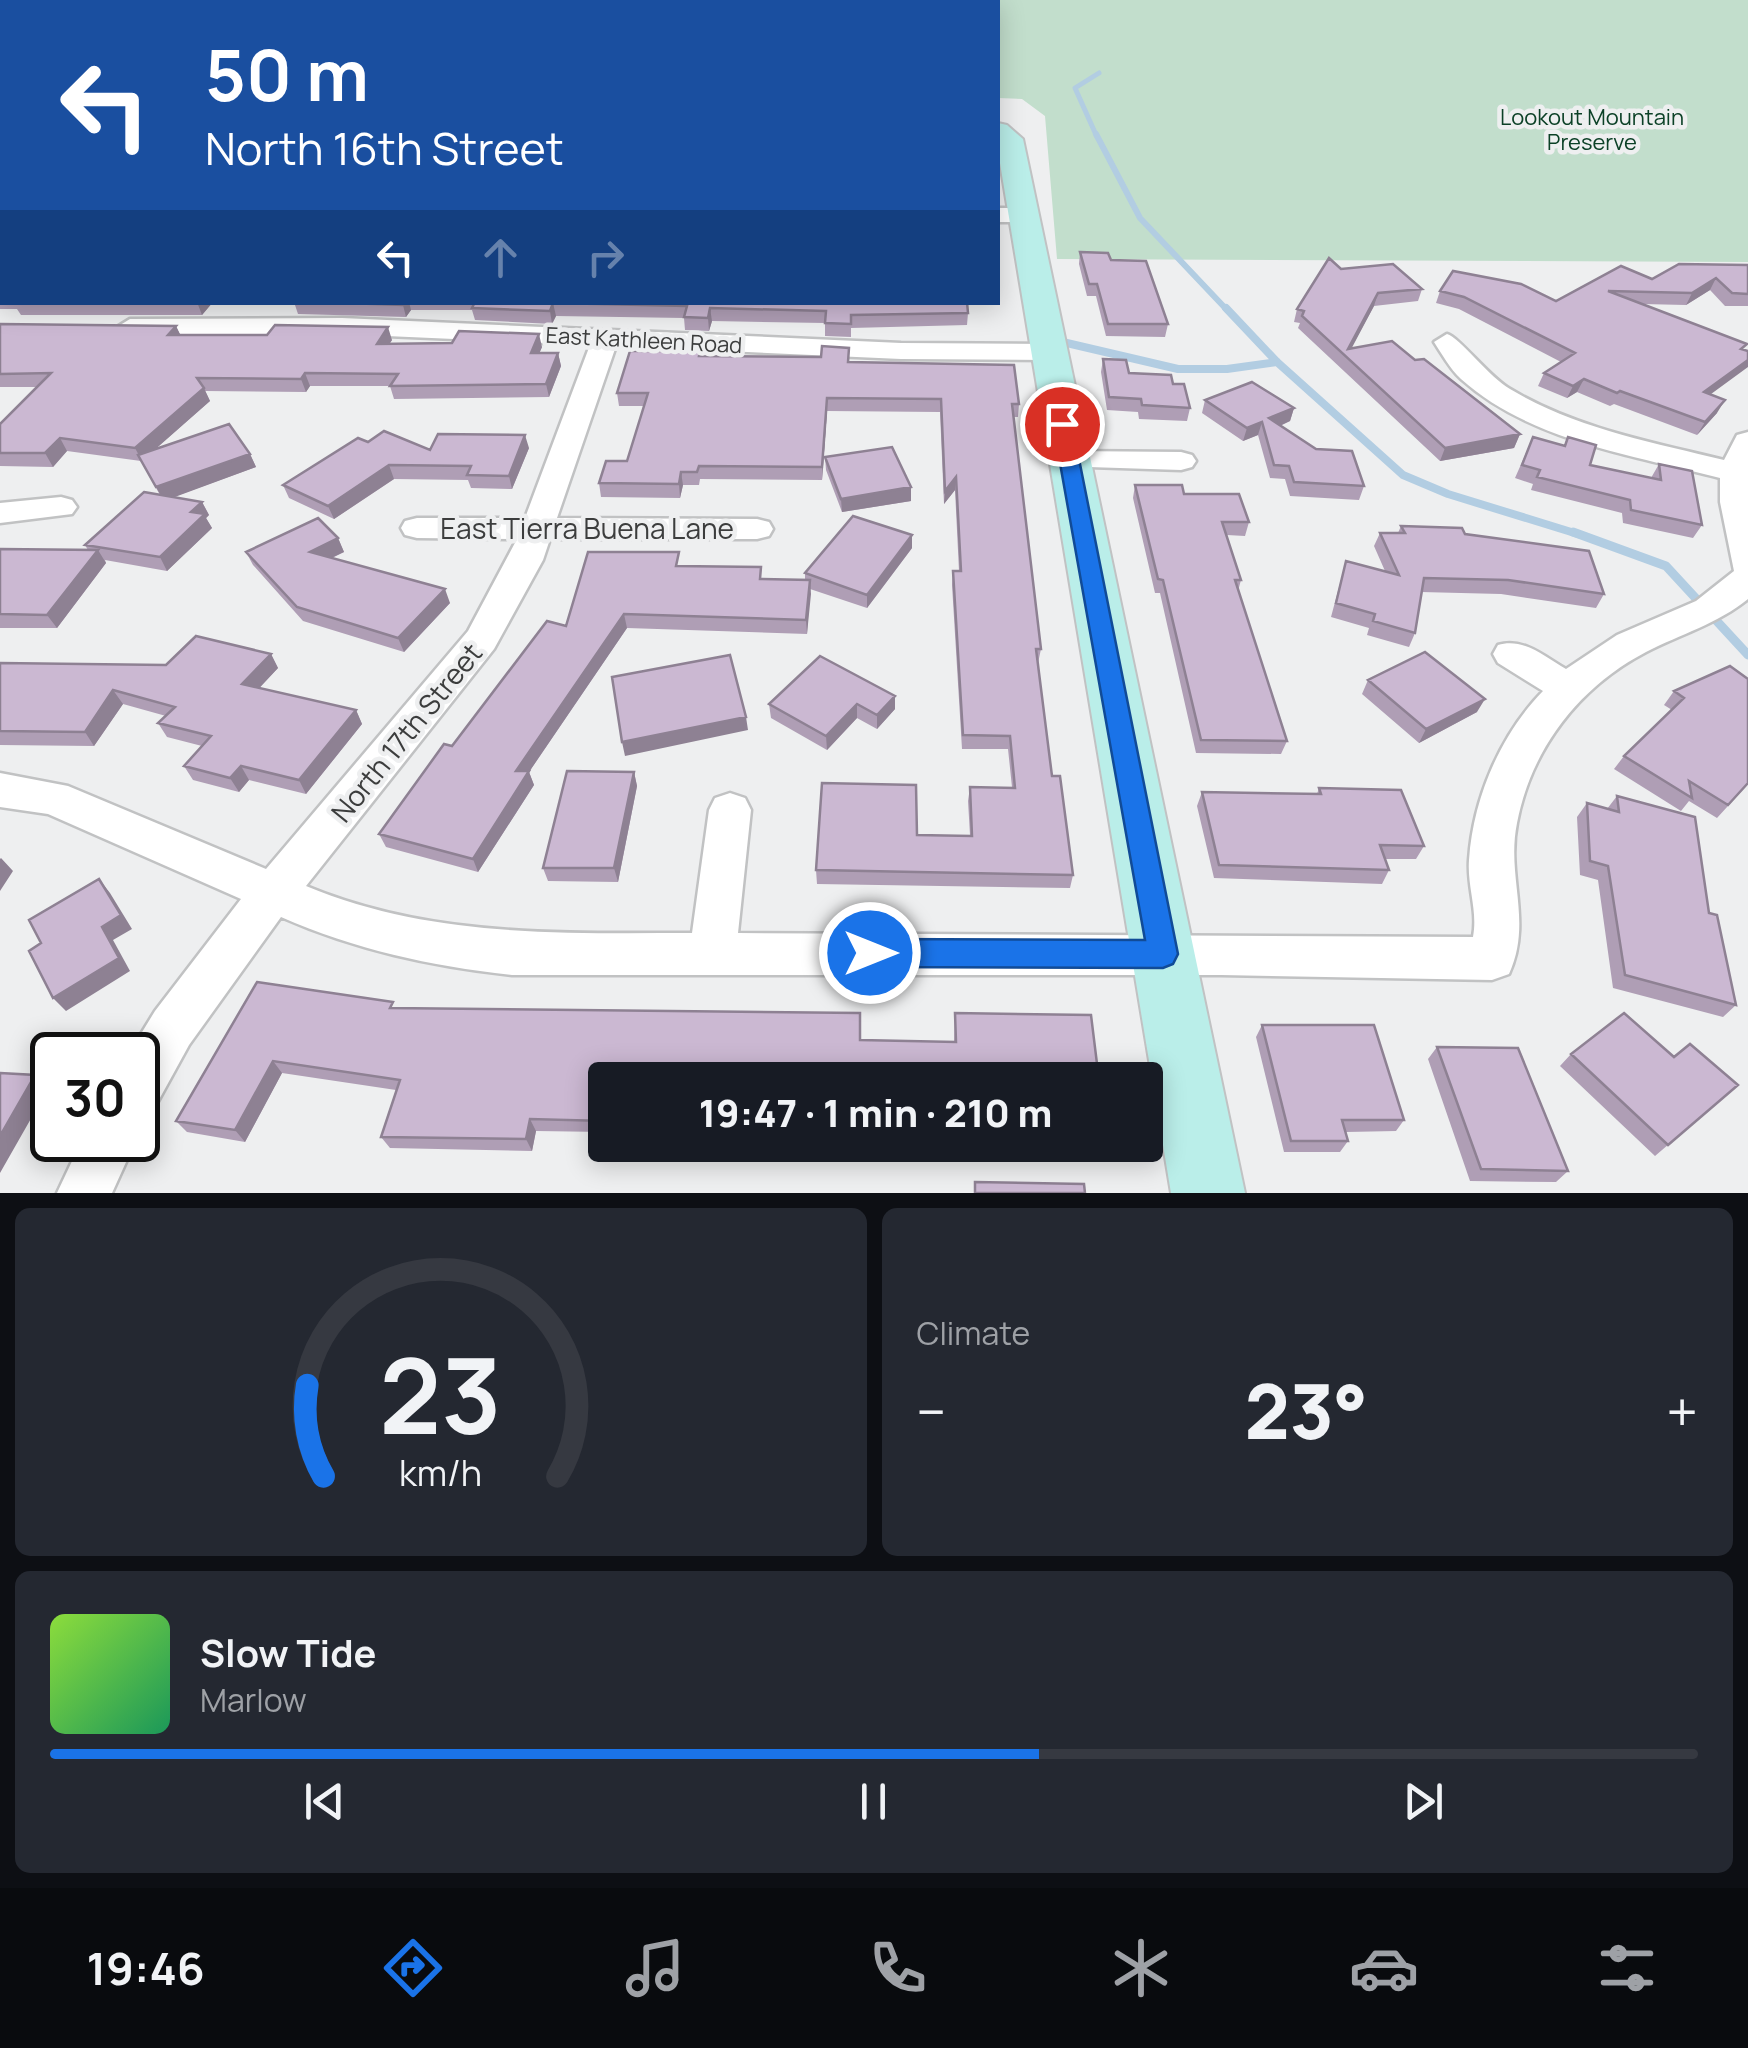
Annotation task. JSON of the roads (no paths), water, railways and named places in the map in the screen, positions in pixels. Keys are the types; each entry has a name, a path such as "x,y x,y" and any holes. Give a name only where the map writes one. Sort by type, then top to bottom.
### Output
{"street":[{"path":"1000,133 1008,139 1010,211 1048,352 1070,460 1208,1193"},
{"path":"225,326 242,305"},
{"name":"East Kathleen Road","path":"112,327 372,327 884,350 1048,352"},
{"name":"North 17th Street","path":"160,1049 274,892 462,666 520,572 606,338"},
{"path":"1447,342 1466,372 1528,412 1736,473"},
{"path":"1748,441 1736,473 1734,500 1748,566"},
{"path":"1070,460 1180,461"},
{"path":"0,512 60,507"},
{"name":"East Tierra Buena Lane","path":"417,528 757,529"},
{"path":"0,790 53,798 342,922 433,945 512,954 1163,954 1492,959 1499,915 1490,862 1500,807 1516,758 1566,688 1631,644 1737,592 1748,576"},
{"path":"1510,654 1566,688"},
{"path":"713,952 730,810"},
{"path":"84,1193 99,1162"}],"waterway":[{"path":"1097,137 1075,88 1099,73"},
{"path":"1096,134 1140,218 1228,311"},
{"path":"1226,308 1277,362"},
{"path":"1054,340 1178,369 1227,369 1277,362"},
{"path":"1277,362 1403,475 1448,494 1581,535"},
{"path":"1573,532 1666,566 1748,655"}],"park label":[{"name":"Lookout Mountain Preserve","path":"1592,130"}]}
